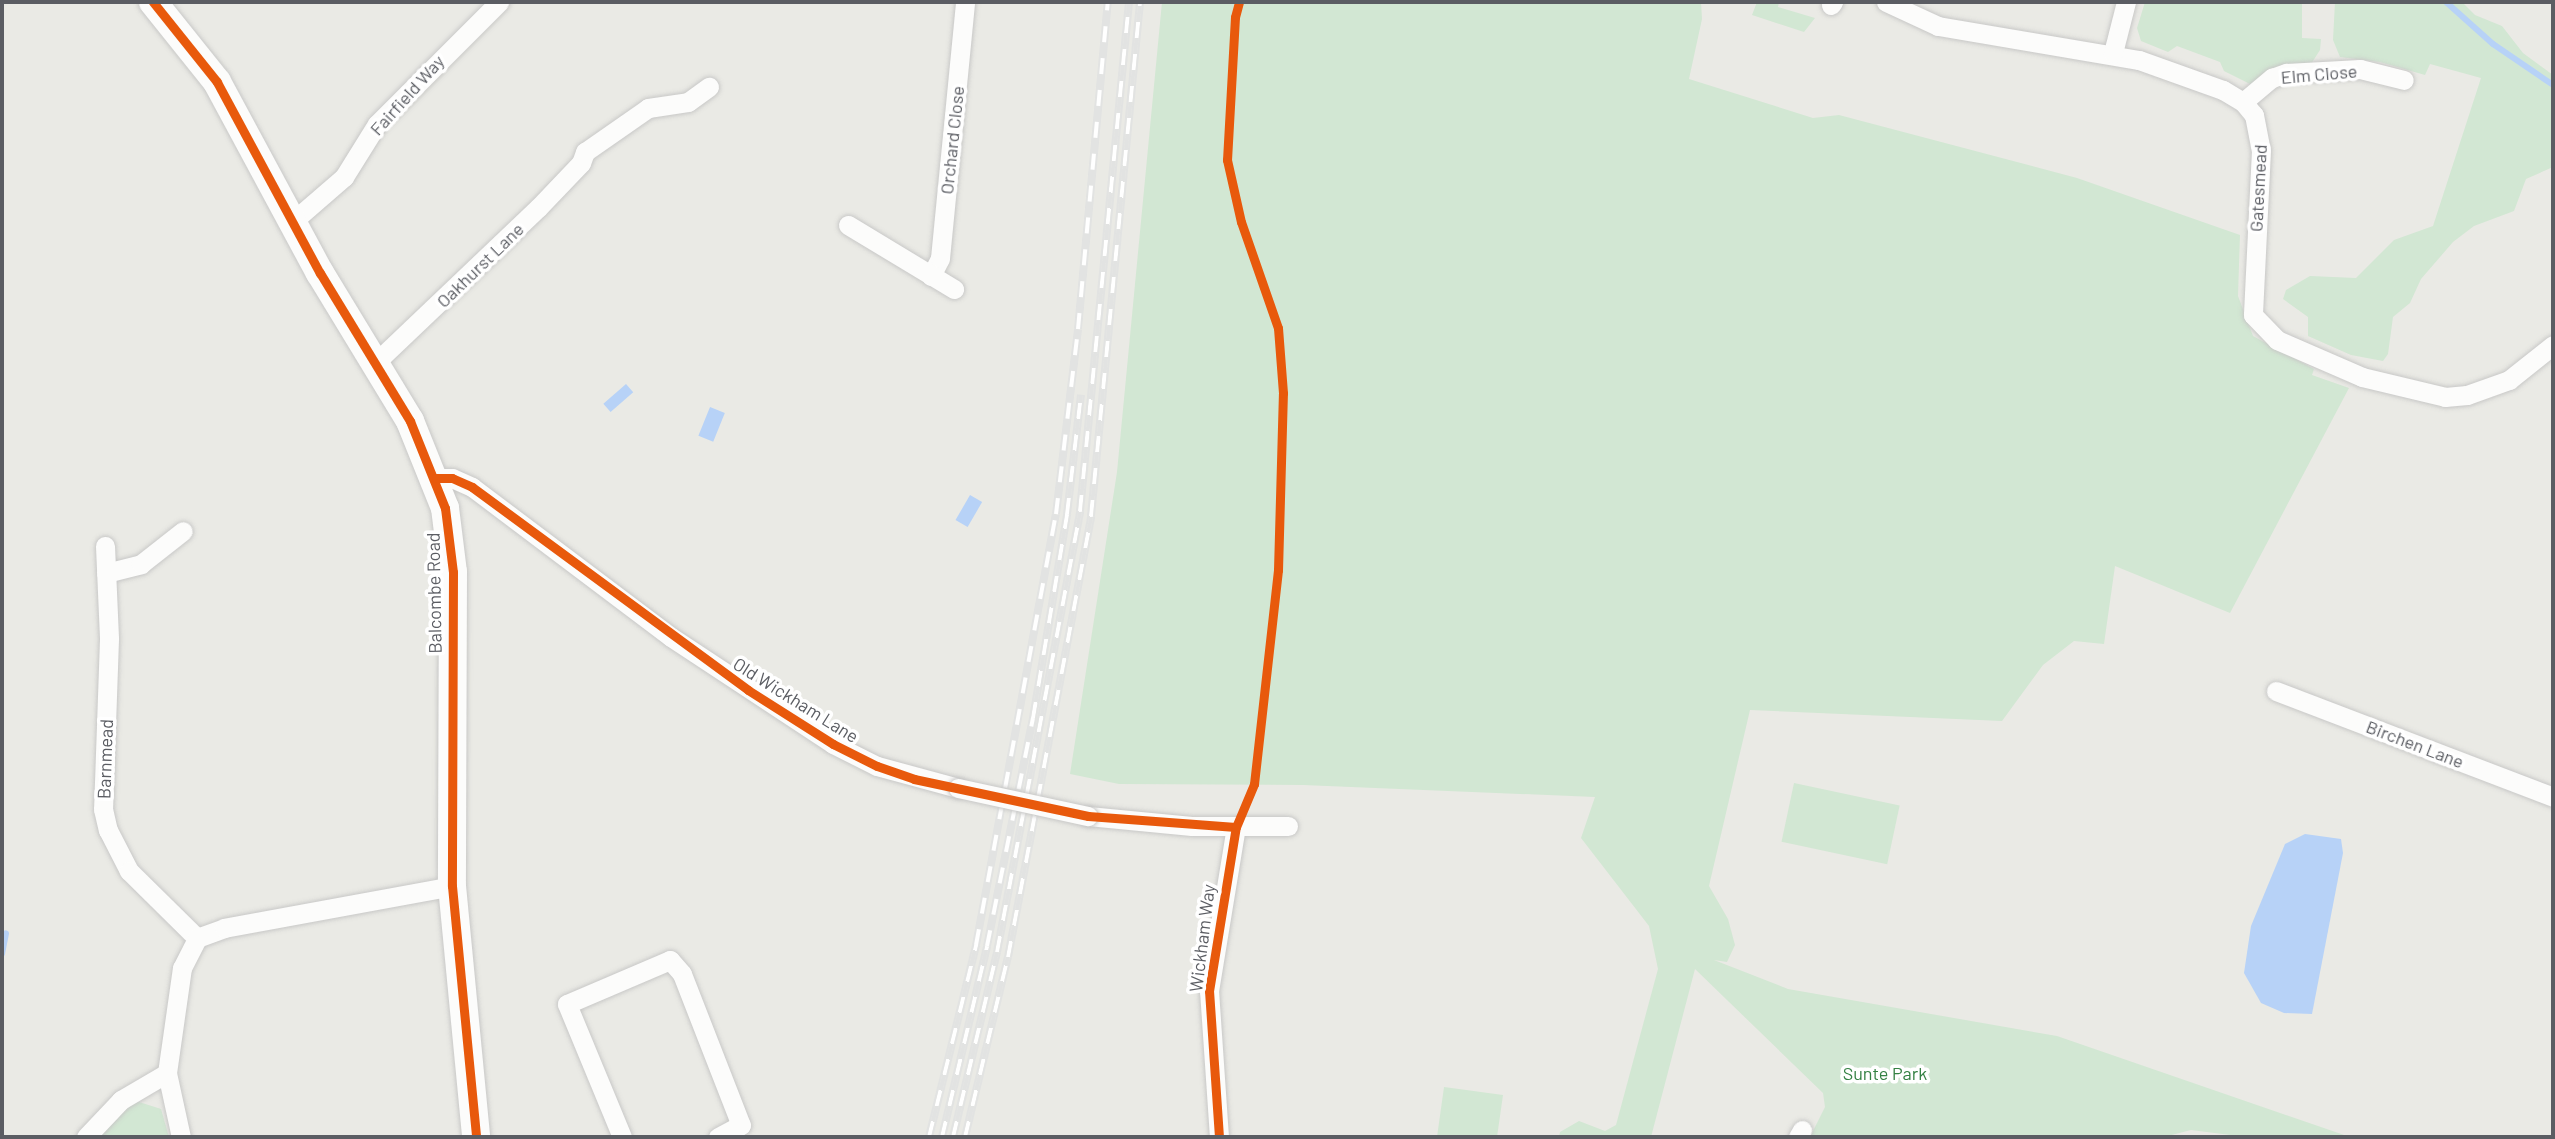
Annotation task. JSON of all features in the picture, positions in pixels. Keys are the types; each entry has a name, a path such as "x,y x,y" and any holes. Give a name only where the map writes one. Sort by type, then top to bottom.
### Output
{"street":[{"name":"Balcombe Road","path":"153,2 217,82 292,222 410,421 436,478 449,527 453,572 452,886 477,1137"},
{"name":"Fairfield Way","path":"292,222 344,177 377,124 499,2"},
{"name":"Orchard Close","path":"931,276 940,258 965,2"},
{"path":"1886,2 1938,26 2113,53 2223,90 2243,103"},
{"path":"2113,53 2126,2"},
{"name":"Elm Close","path":"2243,103 2272,78 2286,73 2360,69 2403,80"},
{"name":"Oakhurst Lane","path":"375,363 581,163 585,152 648,108 688,102 709,87"},
{"name":"Gatesmead","path":"2243,103 2261,135 2251,298 2253,315 2261,328 2318,360 2429,397 2467,395 2490,388 2509,380 2553,345"},
{"path":"848,225 954,289"},
{"name":"Old Wickham Lane","path":"436,478 452,478 472,487 671,637 833,744 877,766 958,788 1088,816 1236,827 1288,826"},
{"path":"106,573 141,564 183,531"},
{"name":"Barnmead","path":"105,546 109,639 103,809 108,830 129,871 197,937"},
{"name":"Birchen Lane","path":"2276,691 2553,797"},
{"name":"Wickham Way","path":"1219,1137 1209,991 1236,827"},
{"path":"181,1137 167,1073 182,968 197,937 224,928 452,886"},
{"path":"622,1137 568,1004 670,960 682,974 741,1125 718,1137"},
{"path":"86,1137 121,1100 167,1073"}],"green space":[{"name":"Sunte Park","path":"1162,2 1701,2 1702,19 1689,79 1813,118 1839,115 2077,178 2240,235 2238,296 2253,336 2314,369 2312,375 2349,388 2230,613 2115,566 2104,644 2074,641 2043,665 2002,721 1750,710 1709,886 1728,919 1735,945 1727,962 1714,960 1788,989 2057,1036 2350,1137 2246,1137 2191,1130 2164,1137 1810,1137 1825,1107 1823,1093 1695,969 1651,1137 1559,1137 1560,1132 1579,1121 1605,1131 1616,1125 1658,969 1649,926 1581,838 1595,797 1303,785 1119,784 1070,774 1117,472"},
{"path":"1757,2 1779,2 1778,7 1815,18 1804,32 1752,15"},
{"path":"2145,2 2302,2 2302,38 2321,39 2320,50 2311,64 2252,85 2224,71 2220,62 2177,46 2168,52 2141,41 2137,28"},
{"path":"2335,2 2462,2 2475,15 2502,26 2523,53 2553,75 2553,167 2526,179 2514,211 2474,226 2453,242 2421,279 2410,303 2393,317 2388,354 2383,361 2351,355 2308,336 2308,317 2283,299 2286,290 2310,276 2356,278 2394,240 2433,226 2481,78 2430,64 2425,75 2380,62 2340,57 2333,40"},
{"path":"1794,783 1900,805 1887,864 1782,842"},
{"path":"1444,1087 1503,1095 1497,1137 1437,1137"},
{"path":"136,1101 161,1109 169,1137 95,1137 120,1109"}],"water":[{"path":"626,384 633,392 611,412 603,404"},
{"path":"710,407 725,413 713,442 698,436"},
{"path":"970,495 982,502 968,527 956,520"},
{"path":"2305,834 2341,839 2343,853 2312,1014 2284,1013 2261,1003 2244,973 2251,926 2285,844"}],"waterway":[{"path":"2446,2 2493,44 2553,85"},
{"path":"2,954 6,933"}],"railway":[{"path":"929,1137 976,945 1056,514 1078,329 1108,2"},
{"path":"953,1137 997,952 1080,511 1129,2"},
{"path":"965,1137 1008,957 1091,516 1140,2"},
{"path":"942,1137 987,946 1033,718 1067,514 1081,395"}],"cycle path":[{"path":"153,2 217,82 320,273 410,421 445,508 453,572 452,886 476,1137"},
{"path":"1219,1137 1209,991 1236,827 1254,784 1278,570 1283,393 1278,328 1241,222 1227,160 1235,17 1239,2"},
{"path":"436,478 452,478 472,487 748,690 833,744 877,766 914,779 1088,816 1236,827"}]}
